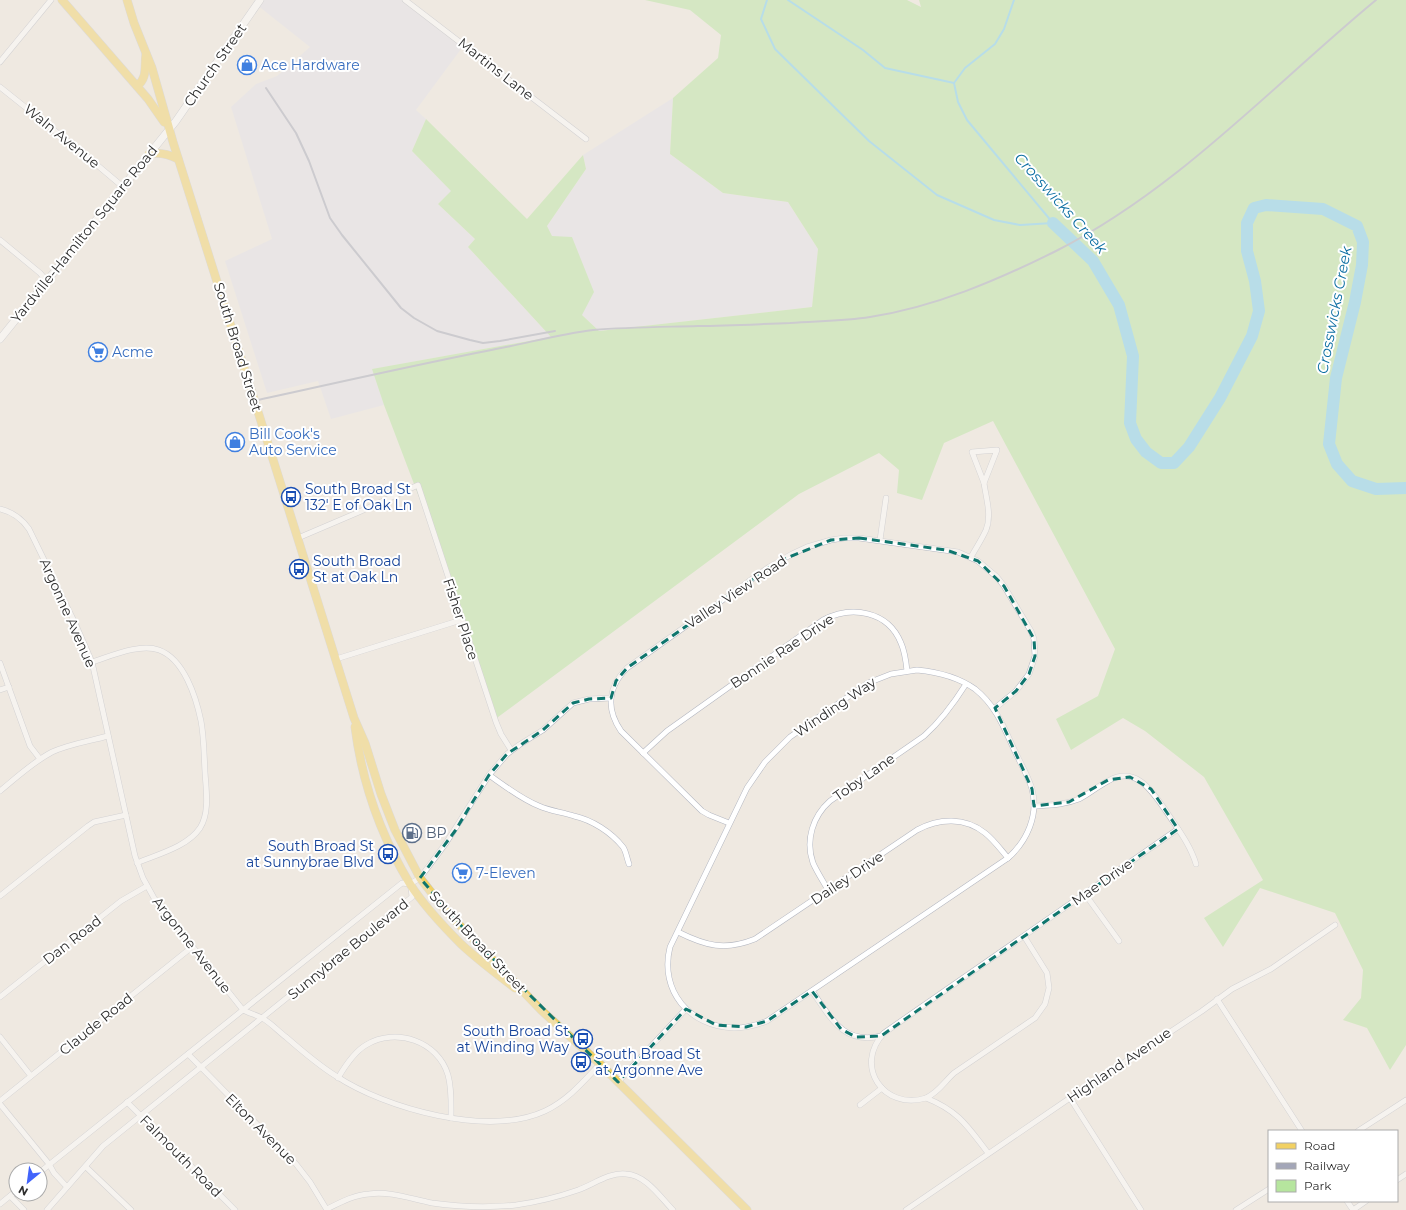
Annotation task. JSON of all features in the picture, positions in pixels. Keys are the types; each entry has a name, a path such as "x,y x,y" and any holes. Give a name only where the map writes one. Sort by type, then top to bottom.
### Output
{"main road":[{"path":"62,0 137,86 169,129"},
{"name":"South Broad Street","path":"127,0 134,23 152,68 178,159 354,718 365,743 381,794 395,830 420,878 450,916 541,1010"},
{"path":"137,86 144,78 146,73 144,65 146,53"},
{"path":"149,154 168,154 178,159"},
{"name":"South Broad Street","path":"354,718 357,745 365,782 385,836 410,884 440,922 461,944 541,1010 600,1064 747,1210"},
{"path":"365,782 376,779"},
{"path":"372,804 381,794"}],"street":[{"path":"0,62 50,0"},
{"name":"Church Street","path":"169,129 260,0"},
{"name":"Martins Lane","path":"406,0 586,139"},
{"name":"Waln Avenue","path":"0,87 122,186"},
{"name":"Yardville-Hamilton Square Road","path":"0,339 169,129"},
{"path":"0,240 40,273 46,280"},
{"path":"971,557 986,529 988,519 984,483 972,452 997,450 984,483"},
{"name":"Fisher Place","path":"298,538 418,485 461,620 496,722 501,734 511,750"},
{"path":"880,540 886,498"},
{"name":"Argonne Avenue","path":"0,509 12,513 29,529 92,662 137,863 147,886 161,907 242,1010 262,1018 313,1060 338,1078 354,1087 390,1103 429,1114 451,1118 483,1121 508,1120 536,1114 555,1106 566,1098 600,1064"},
{"name":"Valley View Road","path":"729,823 702,811 621,731 616,724 611,708 612,689 616,681 627,668 777,562 807,547 831,540 859,538 880,540 946,550 971,557 988,568 1004,586 1031,631 1036,647 1033,665 1024,683 994,709"},
{"name":"Bonnie Rae Drive","path":"643,753 667,730 823,620 841,612 858,611 868,613 880,619 891,628 901,643 907,671"},
{"path":"336,659 461,620"},
{"path":"92,662 144,648 165,652 178,664 185,676 192,692 201,721 207,804 201,827 190,840 137,863"},
{"path":"0,663 30,746 40,759"},
{"name":"Winding Way","path":"923,670 941,673 966,684 986,699 994,709 1032,789 1034,806 1033,817 1027,835 1022,844 1008,858 767,1021 746,1027 726,1027 716,1025 699,1018 686,1009 674,993 668,973 668,955 670,947 747,788 774,752 790,737 868,684 891,674 923,670"},
{"name":"Toby Lane","path":"828,890 814,863 811,853 810,834 819,813 830,801 935,727 954,703 966,684"},
{"path":"0,690 8,687"},
{"path":"410,884 420,878 455,831 489,775 511,750 543,730 573,703 581,700 611,698"},
{"path":"0,791 40,759 65,747 108,736"},
{"path":"489,775 526,800 538,806 576,816 598,826 615,838 624,848 629,864"},
{"path":"1034,806 1059,805 1069,802 1084,797 1108,780 1130,777 1141,781 1151,789 1189,845 1196,864"},
{"path":"0,896 94,822 126,815"},
{"name":"Dailey Drive","path":"678,932 701,943 713,946 745,943 755,939 917,830 936,822 956,821 978,828 991,838 1008,858"},
{"name":"Mae Drive","path":"881,1036 1178,829"},
{"name":"Sunnybrae Boulevard","path":"47,1210 103,1146 412,897 410,884 402,883 49,1164"},
{"name":"Dan Road","path":"0,998 121,901 147,886"},
{"path":"1085,894 1119,941"},
{"name":"Highland Avenue","path":"906,1210 1070,1098 1202,1011 1232,989 1271,969 1335,925"},
{"path":"881,1036 873,1051 872,1067 882,1088 894,1098 910,1101 926,1098 940,1089 954,1073 1035,1018 1045,1004 1049,988 1047,973 1024,936"},
{"name":"Claude Road","path":"0,1102 192,947"},
{"path":"812,991 833,1022 841,1029 856,1037 873,1038 881,1036"},
{"path":"1217,999 1301,1130"},
{"path":"618,1082 686,1009"},
{"path":"0,1037 31,1076"},
{"path":"338,1078 352,1058 365,1045 387,1037 410,1038 418,1041 430,1049 439,1058 444,1066 450,1084 451,1118"},
{"name":"Elton Avenue","path":"188,1054 200,1068 296,1164 310,1182 327,1210"},
{"path":"860,1105 882,1088"},
{"path":"926,1098 939,1103 957,1114 966,1123 988,1154"},
{"path":"1070,1098 1141,1210"},
{"path":"1360,1130 1406,1100"},
{"path":"0,1102 49,1164 54,1173 67,1187"},
{"name":"Falmouth Road","path":"128,1102 235,1210"},
{"path":"86,1167 131,1210"},
{"path":"327,1210 358,1196 382,1193 451,1205 476,1207 516,1205 560,1196 580,1190 610,1176 624,1174 639,1177 645,1181 673,1210"},
{"path":"1236,1210 1268,1189"},
{"path":"0,1204 8,1198"},
{"path":"16,1202 24,1210"},
{"path":"1353,1210 1365,1202"}],"highlighted area":[{"path":"859,538 946,550 978,561 1004,586 1034,639 1035,656 1029,674 1016,691 995,708 1032,789 1034,806 1069,802 1108,780 1130,777 1151,789 1178,829 881,1036 856,1037 841,1029 812,991 767,1021 746,1027 716,1025 686,1009 618,1082 471,937 420,878 455,831 489,775 507,754 543,730 573,703 589,699 611,698 616,681 627,668 777,562 831,540"}],"shaded area":[{"path":"261,0 405,0 464,45 416,110 426,119 412,151 452,191 438,204 475,239 468,247 551,337 373,369 384,405 331,419 318,381 267,393 225,261 272,239 231,107 256,84 277,76 310,47 257,5"},
{"path":"673,98 670,154 723,193 788,202 818,249 812,307 599,331 582,315 547,226 586,169 583,155"}],"green space":[{"path":"645,0 907,0 921,7 919,0 1406,0 1406,1045 1390,1070 1367,1028 1343,1020 1361,998 1363,970 1335,913 1260,888 1223,947 1204,918 1263,880 1204,777 1145,731 1123,718 1071,750 1056,719 1098,696 1115,649 993,421 944,443 922,500 897,493 899,470 879,453 799,494 494,720 430,526 384,405 372,369 551,337 468,247 475,239 438,204 451,191 412,151 426,119 527,219 583,155 586,169 547,226 552,236 572,237 594,292 582,315 599,331 812,307 818,249 788,202 723,193 670,154 673,98 718,58 721,35 690,10"}],"waterway":[{"path":"767,0 761,19 775,49 869,141 937,195 994,220 1020,225 1053,223"},
{"path":"788,0 863,50 885,68 954,83"},
{"name":"Crosswicks Creek","path":"1014,0 1004,29 995,44 965,68 954,83 958,102 967,120 1053,223"},
{"name":"Crosswicks Creek","path":"1053,223 1093,261 1119,305 1133,356 1130,423 1136,439 1146,452 1161,463 1174,463 1189,447 1220,398 1252,336 1259,311 1255,281 1247,251 1247,223 1254,208 1266,205 1323,209 1357,226 1363,242 1362,265 1355,302 1336,378 1329,444 1337,464 1352,481 1376,489 1406,488"}],"railway":[{"path":"254,401 556,336 593,330 790,323 870,317 918,307 966,291 1012,272 1056,251 1100,226 1142,198 1222,135 1376,0"},
{"path":"266,88 296,133 309,161 330,218 401,308 414,318 437,331 483,343 555,331"}],"place":[{"name":"Ace Hardware","path":"247,65"},
{"name":"Acme","path":"98,352"},
{"name":"Bill Cook's Auto Service","path":"235,442"},
{"name":"South Broad St 132' E of Oak Ln","path":"291,497"},
{"name":"South Broad St at Oak Ln","path":"299,569"},
{"name":"BP","path":"412,833"},
{"name":"South Broad St at Sunnybrae Blvd","path":"388,854"},
{"name":"7-Eleven","path":"462,873"},
{"name":"South Broad St at Winding Way","path":"583,1039"},
{"name":"South Broad St at Argonne Ave","path":"581,1062"}]}
